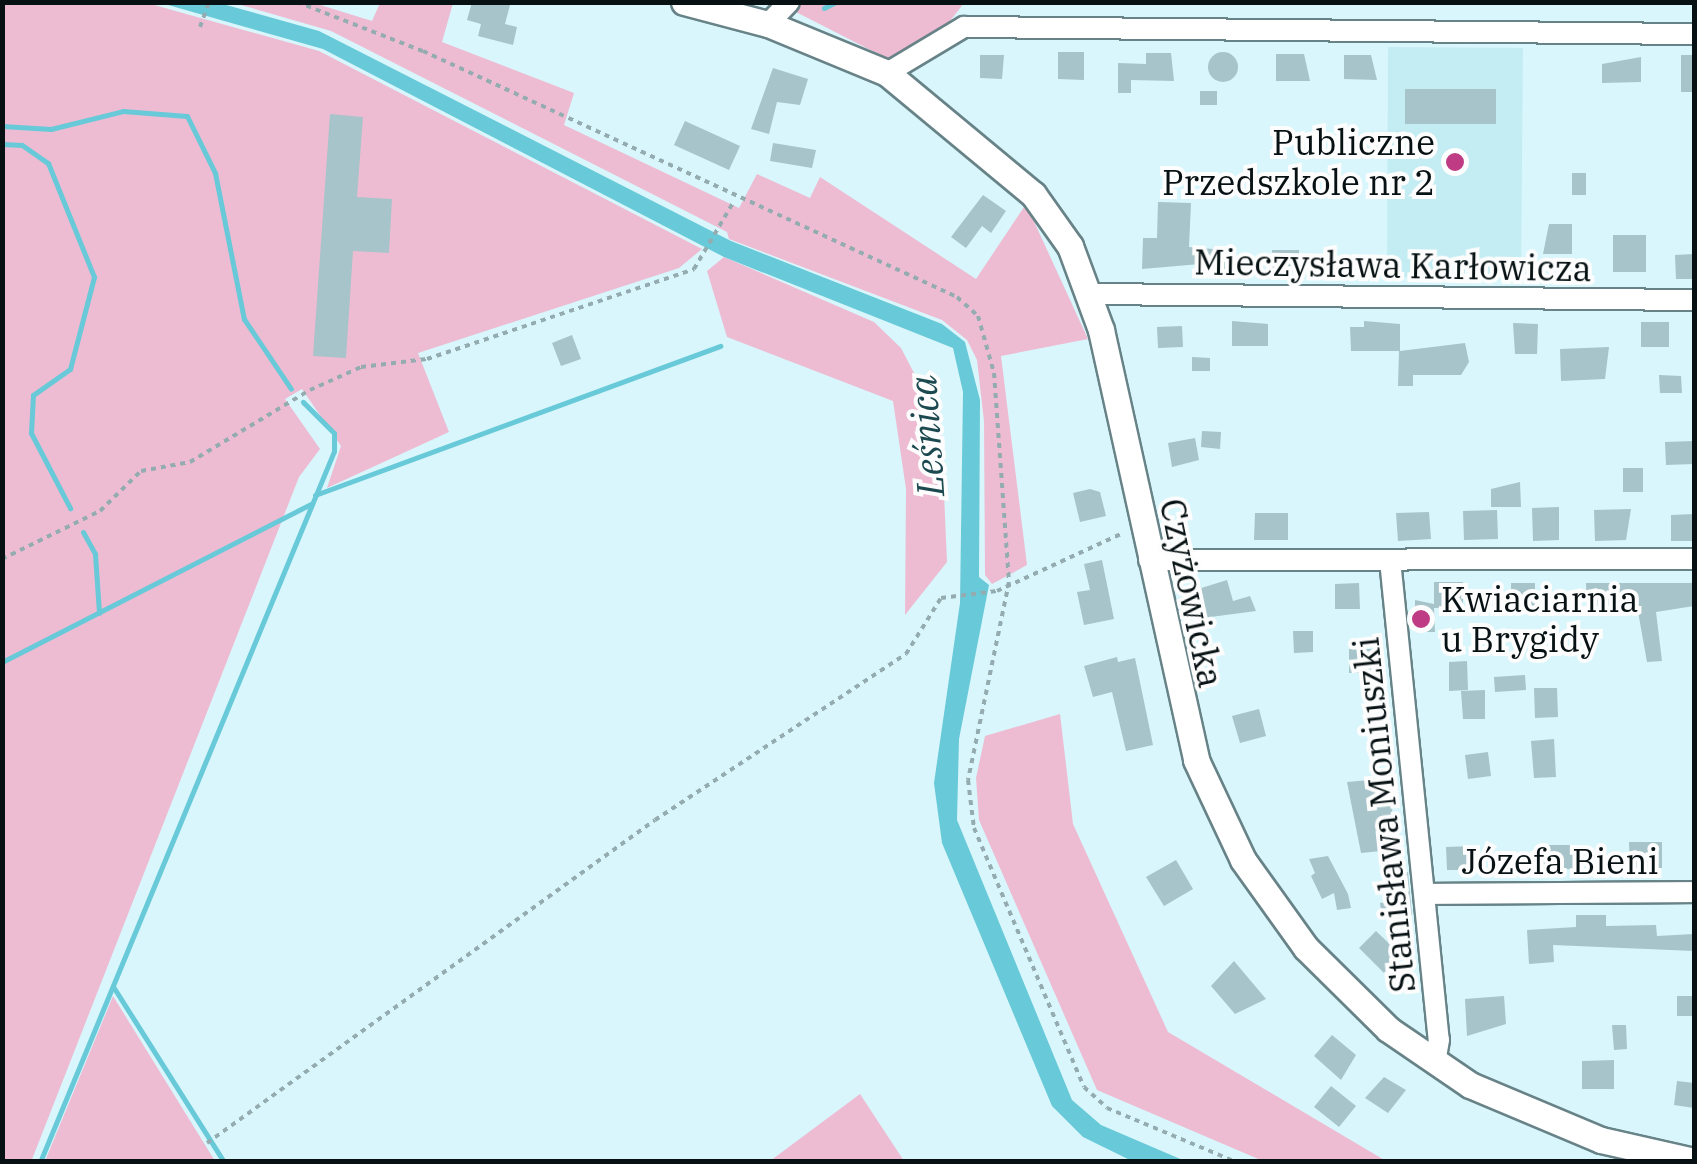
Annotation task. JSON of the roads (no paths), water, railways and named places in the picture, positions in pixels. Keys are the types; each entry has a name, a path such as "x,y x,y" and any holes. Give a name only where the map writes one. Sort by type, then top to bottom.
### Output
{"street":[{"name":"Czyżowicka","path":"684,2 768,24 887,73 1033,194 1070,246 1091,294 1196,760 1243,860 1344,990 1435,1064 1511,1105 1601,1140 1694,1162"},
{"path":"768,24 789,2"},
{"path":"887,73 964,26 1694,34"},
{"name":"Mieczysława Karłowicza","path":"1091,294 1694,300"},
{"path":"1149,560 1694,559"},
{"name":"Stanisława Moniuszki","path":"1390,560 1426,894 1439,1040 1435,1064"},
{"name":"Józefa Bieni","path":"1426,894 1694,892"}],"water":[{"path":"161,3 219,3 319,31 731,241 942,324 965,342 980,400 979,577 989,585 959,739 957,820 1072,1100 1101,1125 1185,1161 1132,1161 1083,1137 1052,1106 942,843 934,783 960,603 963,392 953,348 724,257 323,49"}],"waterway":[{"path":"824,8 836,2"},
{"path":"2,126 51,129 123,111 187,116 215,173 244,319 291,389"},
{"path":"2,144 22,145 48,163 94,277 70,369 33,395 31,433 70,508"},
{"path":"315,495 721,346"},
{"path":"40,1162 334,451 334,433 303,402"},
{"path":"2,662 311,504"},
{"path":"83,532 95,554 99,613"},
{"path":"114,988 224,1162"}],"place":[{"name":"Publiczne Przedszkole nr 2","path":"1455,162"},
{"name":"Kwiaciarnia u Brygidy","path":"1421,619"}],"water label":[{"name":"Leśnica","path":"926,436"}]}
